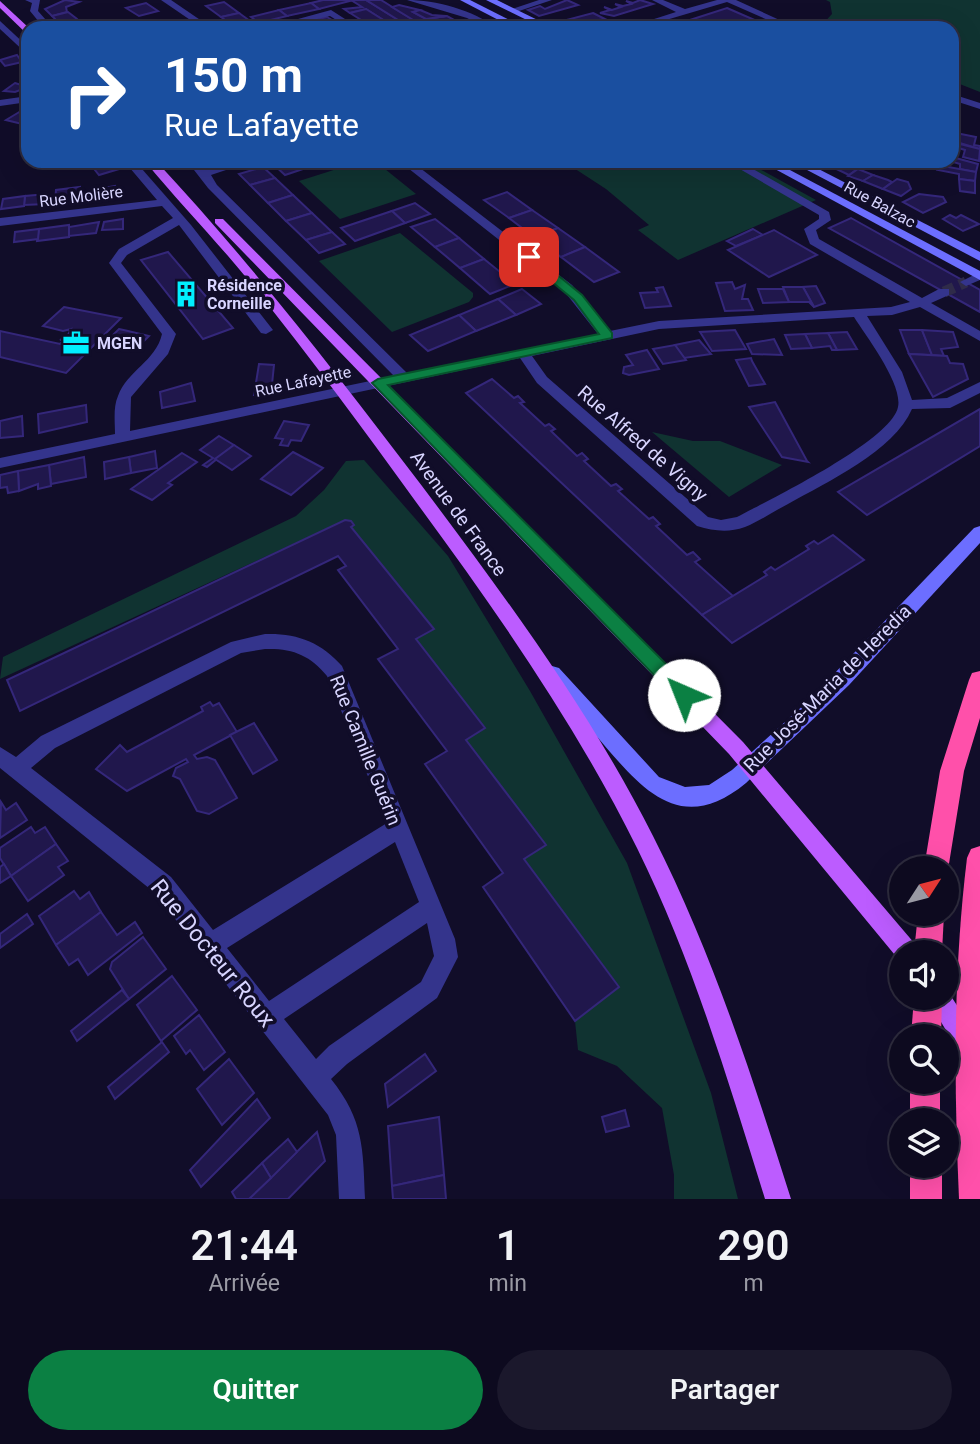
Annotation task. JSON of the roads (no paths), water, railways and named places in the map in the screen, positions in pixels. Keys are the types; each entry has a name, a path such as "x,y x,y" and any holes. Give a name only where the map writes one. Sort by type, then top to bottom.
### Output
{"highway":[{"path":"939,856 952,771 980,680"},
{"path":"975,1199 971,992 975,900 980,858"},
{"path":"926,1178 926,1199"}],"main road":[{"path":"7,0 26,21"},
{"path":"0,2 21,24"},
{"name":"Avenue de France","path":"157,168 209,223 342,391 540,661 613,780 646,844 688,937 738,1072 778,1199"},
{"path":"168,168 924,939"},
{"path":"946,1010 980,1064"}],"street":[{"path":"165,0 197,21"},
{"path":"411,0 479,21"},
{"path":"464,0 507,21"},
{"path":"490,0 536,21"},
{"path":"513,10 548,0"},
{"path":"656,0 684,12"},
{"path":"654,21 728,0 777,21"},
{"path":"37,1 34,11 43,21"},
{"path":"298,21 331,13 344,21"},
{"path":"0,24 21,45"},
{"path":"959,99 980,106"},
{"path":"0,103 21,100"},
{"path":"135,168 180,219 266,330"},
{"path":"195,168 404,378"},
{"path":"204,174 224,168"},
{"path":"413,168 568,288 607,336"},
{"path":"745,168 825,214 825,220 810,229 814,241 980,337"},
{"name":"Rue Balzac","path":"778,168 980,276"},
{"name":"Rue Balzac","path":"809,168 979,256"},
{"path":"772,183 792,175"},
{"name":"Rue Molière","path":"0,222 166,202"},
{"path":"123,437 124,399 130,387 165,347 169,334 115,263 122,251 180,219"},
{"path":"966,282 980,276"},
{"name":"Rue Lafayette","path":"0,463 669,323 859,315 921,303 944,292"},
{"path":"859,315 898,382 906,405 950,403 980,387"},
{"name":"Rue Alfred de Vigny","path":"523,353 542,380 703,522 721,526 741,522 879,443 895,428 906,405"},
{"name":"Rue José-Maria de Heredia","path":"540,661 652,784 668,794 687,797 708,795 725,787 767,752 980,533"},
{"name":"Rue Camille Guérin","path":"8,762 237,647 261,640 282,640 310,648 325,658 335,672 432,907 444,939 446,957 429,990 338,1055 314,1078"},
{"name":"Rue Docteur Roux","path":"8,762 163,886 337,1106 349,1135 352,1199"},
{"path":"210,946 398,828"},
{"path":"267,1018 290,999 432,907"}],"tunnel":[{"path":"944,292 966,282"}],"place":[{"name":"Résidence Corneille","path":"186,294"},
{"name":"MGEN","path":"76,343"}]}
